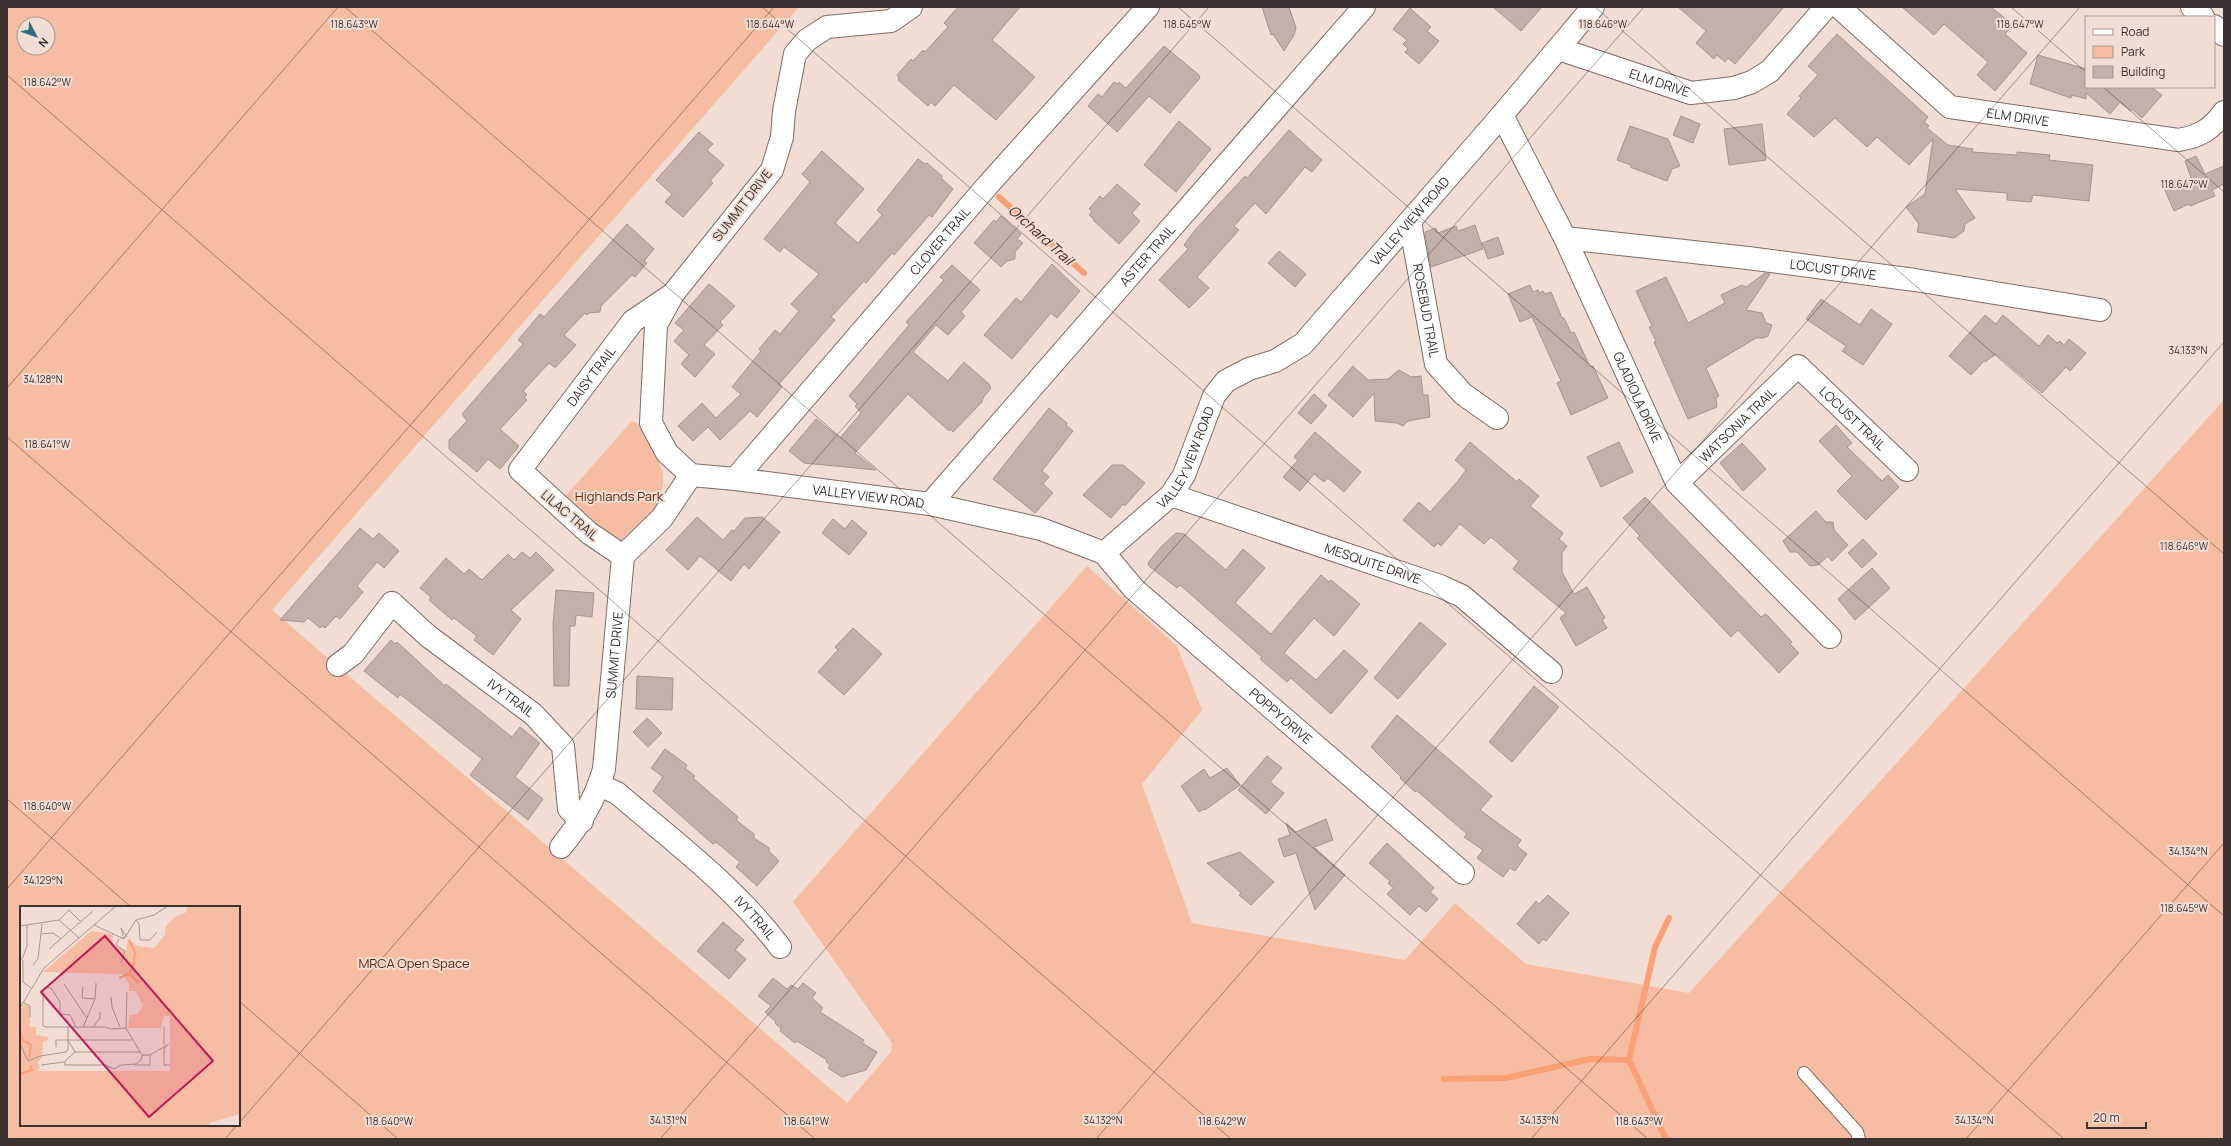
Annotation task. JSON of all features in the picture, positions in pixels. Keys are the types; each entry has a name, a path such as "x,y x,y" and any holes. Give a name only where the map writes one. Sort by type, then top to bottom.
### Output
{"street":[{"name":"SUMMIT DRIVE","path":"691,475 667,453 651,423 656,325 673,294 772,170 782,136 784,111 795,54 807,40 827,27 891,21 911,7"},
{"name":"CLOVER TRAIL","path":"735,479 987,186 1148,7"},
{"name":"ASTER TRAIL","path":"930,504 1364,7"},
{"name":"VALLEY VIEW ROAD","path":"691,475 735,479 930,504 1041,529 1104,552 1171,495 1184,475 1214,396 1226,381 1249,369 1276,361 1303,344 1559,50 1593,7"},
{"name":"ELM DRIVE","path":"1559,50 1691,93 1734,88 1752,82 1770,71 1826,7"},
{"name":"ELM DRIVE","path":"1839,7 1950,107 2178,140 2202,134 2213,126 2224,112"},
{"path":"2192,7 2202,16"},
{"path":"2215,27 2224,35"},
{"name":"GLADIOLA DRIVE","path":"1502,116 1566,238 1677,483 1830,637"},
{"name":"ROSEBUD TRAIL","path":"1410,222 1436,364 1463,394 1497,418"},
{"name":"LOCUST DRIVE","path":"1566,238 1748,258 1916,280 2100,310"},
{"name":"DAISY TRAIL","path":"520,470 633,321 673,294"},
{"name":"WATSONIA TRAIL","path":"1677,483 1798,366"},
{"name":"LOCUST TRAIL","path":"1798,366 1907,470"},
{"name":"LILAC TRAIL","path":"520,470 589,533 623,556"},
{"path":"623,556 662,518 691,475"},
{"name":"MESQUITE DRIVE","path":"1171,495 1440,586 1462,596 1551,672"},
{"name":"POPPY DRIVE","path":"1104,552 1134,589 1463,873"},
{"name":"SUMMIT DRIVE","path":"561,847 582,821 600,785 604,769 623,556"},
{"name":"IVY TRAIL","path":"338,665 353,654 392,603 428,636 533,714 563,746 568,809 582,821"},
{"name":"IVY TRAIL","path":"600,785 616,793 728,888 760,919 780,947"}],"lane":[{"path":"1804,1073 1857,1132 1859,1139"}],"green space":[{"name":"MRCA Open Space","path":"7,7 799,7 272,610 847,1103 891,1052 892,1043 793,902 1087,566 1177,646 1202,710 1142,784 1192,923 1405,960 1455,903 1526,964 1689,993 2224,400 2224,1139 2062,1139 2061,1137 2057,1139 7,1139"},
{"name":"Highlands Park","path":"632,421 645,426 663,473 663,484 659,503 653,517 626,540 612,541 563,499"}],"building":[{"path":"958,7 1020,7 992,40 1035,77 996,120 954,85 935,106 931,102 928,106 898,80 899,78 897,75 911,59 913,61 923,50 925,52 948,27 944,23"},
{"path":"1262,7 1289,7 1296,28 1294,35 1284,51 1273,34 1271,35"},
{"path":"1493,7 1542,7 1521,31"},
{"path":"1678,7 1784,7 1735,64 1728,58 1725,62 1717,55 1714,59 1696,43 1706,31"},
{"path":"1902,7 1991,7 2013,25 2005,34 2027,53 1995,91 1977,75 1988,62 1944,24 1934,35"},
{"path":"1410,8 1431,27 1427,31 1439,41 1419,64 1405,52 1408,49 1403,44 1407,40 1393,29"},
{"path":"1837,34 1928,117 1924,122 1929,126 1927,128 1948,145 1973,149 1972,152 2017,155 2017,152 2050,155 2049,160 2093,165 2089,201 2033,195 2031,202 2007,200 2007,193 1955,189 1975,218 1965,224 1964,231 1954,238 1917,232 1919,224 1906,207 1925,194 1933,139 1909,165 1877,137 1867,147 1835,118 1814,137 1787,114 1801,98 1799,96 1818,75 1808,66"},
{"path":"1164,46 1199,75 1200,78 1170,113 1149,96 1117,132 1088,106 1098,94 1102,97 1114,82 1117,84 1119,82 1126,88"},
{"path":"2038,55 2085,69 2085,88 2152,88 2162,95 2142,118 2132,109 2131,111 2120,102 2110,114 2086,93 2086,99 2072,95 2071,98 2030,84"},
{"path":"1681,116 1700,124 1693,143 1673,135"},
{"path":"1179,121 1211,149 1176,192 1144,165"},
{"path":"1762,124 1766,160 1729,165 1724,129"},
{"path":"1630,126 1668,139 1680,166 1672,169 1667,181 1630,167 1631,165 1617,160"},
{"path":"1289,130 1322,160 1312,172 1305,167 1266,214 1255,203 1234,226 1239,230 1197,277 1209,288 1189,308 1159,280 1188,249 1184,245 1196,229 1245,176 1247,178"},
{"path":"699,132 713,144 707,150 724,165 710,181 713,183 683,217 665,202 672,194 656,180"},
{"path":"822,151 864,189 835,223 858,243 882,215 877,210 918,159 925,164 927,163 942,176 941,178 953,189 932,217 929,215 894,255 892,253 866,283 864,281 831,317 835,320 779,384 782,387 757,417 750,411 720,440 708,427 693,441 678,426 702,403 716,418 741,394 732,387 761,351 759,349 775,330 780,334 799,311 791,304 819,274 784,247 780,252 764,239 810,182 802,174"},
{"path":"2196,156 2205,174 2224,166 2224,184 2212,190 2215,196 2190,206 2189,204 2174,211 2163,186 2180,178 2183,184 2192,180 2185,161"},
{"path":"1117,184 1140,204 1132,213 1140,221 1119,244 1089,215 1092,211 1089,209 1100,196 1103,199"},
{"path":"1001,216 1021,234 1017,239 1023,243 1015,252 1015,259 1007,261 1001,267 974,243 994,220 996,222"},
{"path":"627,224 654,249 644,261 647,263 635,277 632,275 601,306 600,312 589,313 587,315 585,313 564,335 576,345 556,367 549,363 523,391 527,395 524,397 527,400 500,429 519,446 500,469 488,459 477,472 449,449 449,440 467,421 462,414 523,344 518,340 540,314 544,317"},
{"path":"1475,225 1483,249 1431,267 1425,232 1436,228 1438,233 1456,226 1458,231"},
{"path":"1498,237 1504,254 1488,259 1482,243"},
{"path":"1279,251 1306,274 1295,287 1268,263"},
{"path":"1052,264 1080,291 1057,318 1051,313 1012,359 984,335 1016,298 1021,302"},
{"path":"952,265 980,290 961,312 965,316 948,335 936,325 913,352 948,381 964,362 989,384 991,388 983,398 982,402 953,432 950,429 949,431 908,394 855,453 876,470 804,463 789,451 816,419 840,438 861,413 855,406 857,404 849,396 909,325 906,322 944,280 940,277"},
{"path":"1765,273 1770,274 1746,310 1762,313 1766,323 1772,325 1768,336 1756,338 1706,368 1719,396 1716,398 1717,407 1688,419 1654,342 1656,341 1649,327 1652,326 1636,291 1666,277 1688,323 1725,303 1721,295 1742,285 1746,287"},
{"path":"709,284 735,306 720,322 723,325 704,345 715,354 695,377 681,364 689,355 674,341 684,330 675,323"},
{"path":"1530,285 1533,292 1538,290 1539,293 1543,291 1545,294 1551,292 1562,318 1564,318 1571,333 1574,332 1590,367 1593,366 1608,398 1571,415 1557,383 1561,381 1532,317 1520,322 1508,294"},
{"path":"1821,299 1860,325 1871,309 1892,324 1863,365 1842,351 1846,346 1806,319"},
{"path":"1985,315 1996,324 2003,315 2039,346 2048,335 2057,343 2060,341 2064,345 2069,339 2086,353 2070,371 2066,367 2042,393 1996,354 1985,362 1984,361 1971,375 1949,356"},
{"path":"1353,366 1368,380 1388,379 1399,370 1411,377 1421,376 1423,395 1428,395 1430,417 1408,421 1403,426 1397,423 1375,421 1374,393 1353,417 1328,395"},
{"path":"1314,394 1327,406 1311,424 1298,413"},
{"path":"1049,408 1067,423 1066,425 1073,431 1042,471 1049,477 1043,484 1053,493 1035,513 993,479"},
{"path":"1836,425 1852,443 1847,447 1882,481 1888,475 1899,487 1866,520 1837,491 1852,476 1819,441"},
{"path":"1315,432 1361,472 1344,492 1328,478 1324,482 1314,474 1300,491 1283,477 1298,460 1294,457"},
{"path":"1470,442 1517,482 1519,479 1539,496 1530,506 1563,533 1559,539 1567,546 1562,553 1562,572 1574,594 1587,587 1605,618 1602,620 1607,628 1576,646 1560,618 1566,613 1513,569 1519,561 1491,537 1484,544 1460,524 1441,546 1438,543 1434,547 1403,520 1419,502 1430,512 1457,482 1466,470 1455,460"},
{"path":"1619,442 1633,472 1601,487 1587,457"},
{"path":"1742,443 1766,469 1743,491 1720,463"},
{"path":"1112,465 1123,465 1145,483 1125,506 1123,504 1111,518 1083,495"},
{"path":"1645,497 1761,617 1766,614 1792,642 1790,644 1799,653 1779,673 1738,630 1731,637 1637,538 1640,536 1623,518"},
{"path":"1816,511 1826,522 1833,522 1834,530 1848,545 1832,561 1828,556 1818,565 1810,566 1797,552 1790,552 1783,541"},
{"path":"697,517 723,540 732,530 734,531 745,518 762,517 780,532 749,569 744,564 731,581 700,556 688,570 666,550"},
{"path":"833,519 845,529 852,520 867,533 849,555 822,533"},
{"path":"360,528 373,539 379,533 399,551 384,568 377,562 357,586 363,592 340,619 336,616 325,628 322,626 320,628 308,618 304,622 280,620"},
{"path":"1176,533 1184,534 1226,570 1243,549 1265,568 1235,603 1271,634 1321,575 1329,582 1331,580 1360,604 1334,636 1314,618 1284,653 1316,680 1344,650 1368,671 1331,714 1291,678 1287,682 1260,659 1262,657 1180,585 1177,588 1149,566 1148,563 1160,548"},
{"path":"1863,539 1877,554 1862,568 1848,553"},
{"path":"522,552 530,558 536,552 554,570 511,610 521,619 493,655 474,640 477,636 454,618 452,620 429,600 431,597 420,588 446,558 464,574 469,569 482,580 508,554 514,560"},
{"path":"1872,568 1890,588 1855,620 1838,599"},
{"path":"556,590 594,593 592,617 576,615 575,626 570,626 569,686 554,686 553,624"},
{"path":"1420,622 1446,644 1398,699 1374,678"},
{"path":"853,628 882,654 844,695 818,672 838,650 835,647"},
{"path":"391,640 395,644 397,642 445,686 446,684 512,737 520,727 540,743 515,777 543,799 528,820 470,775 482,759 400,694 398,698 364,671"},
{"path":"637,676 673,678 672,710 636,709"},
{"path":"1534,686 1559,707 1512,762 1489,742"},
{"path":"1397,715 1492,796 1480,810 1521,840 1517,846 1527,854 1515,871 1510,868 1503,877 1477,858 1483,850 1464,837 1467,834 1416,790 1415,792 1371,747"},
{"path":"647,718 662,733 648,747 633,732"},
{"path":"665,749 687,765 685,768 695,776 693,778 738,817 736,820 754,834 754,838 769,848 769,851 779,861 757,886 736,867 740,862 716,842 713,844 653,791 663,777 651,768"},
{"path":"1267,756 1282,768 1270,782 1284,793 1266,814 1238,790"},
{"path":"1227,768 1240,785 1205,810 1204,809 1199,812 1181,786 1204,769 1210,778"},
{"path":"1326,819 1333,840 1314,847 1345,875 1315,910 1296,853 1284,857 1278,839 1290,835 1286,823 1296,832"},
{"path":"1387,843 1434,888 1430,892 1438,899 1426,912 1419,906 1410,915 1387,894 1393,888 1388,883 1390,881 1369,863"},
{"path":"1240,852 1274,882 1251,905 1239,895 1241,893 1207,863"},
{"path":"1548,895 1569,913 1546,941 1543,939 1539,944 1517,924 1536,901 1539,904"},
{"path":"723,922 744,940 735,950 746,959 729,979 697,951"},
{"path":"773,978 787,989 791,985 798,989 803,983 816,993 812,998 823,1008 820,1012 864,1040 862,1043 877,1052 866,1070 842,1077 828,1068 830,1065 826,1062 827,1060 797,1041 795,1043 780,1031 781,1029 775,1023 776,1022 765,1012 771,1006 758,996"}],"waterway":[{"name":"Orchard Trail","path":"999,197 1084,273"},
{"path":"1666,1139 1629,1060 1655,947 1669,918"},
{"path":"1444,1079 1506,1078 1590,1059 1629,1060"}]}
